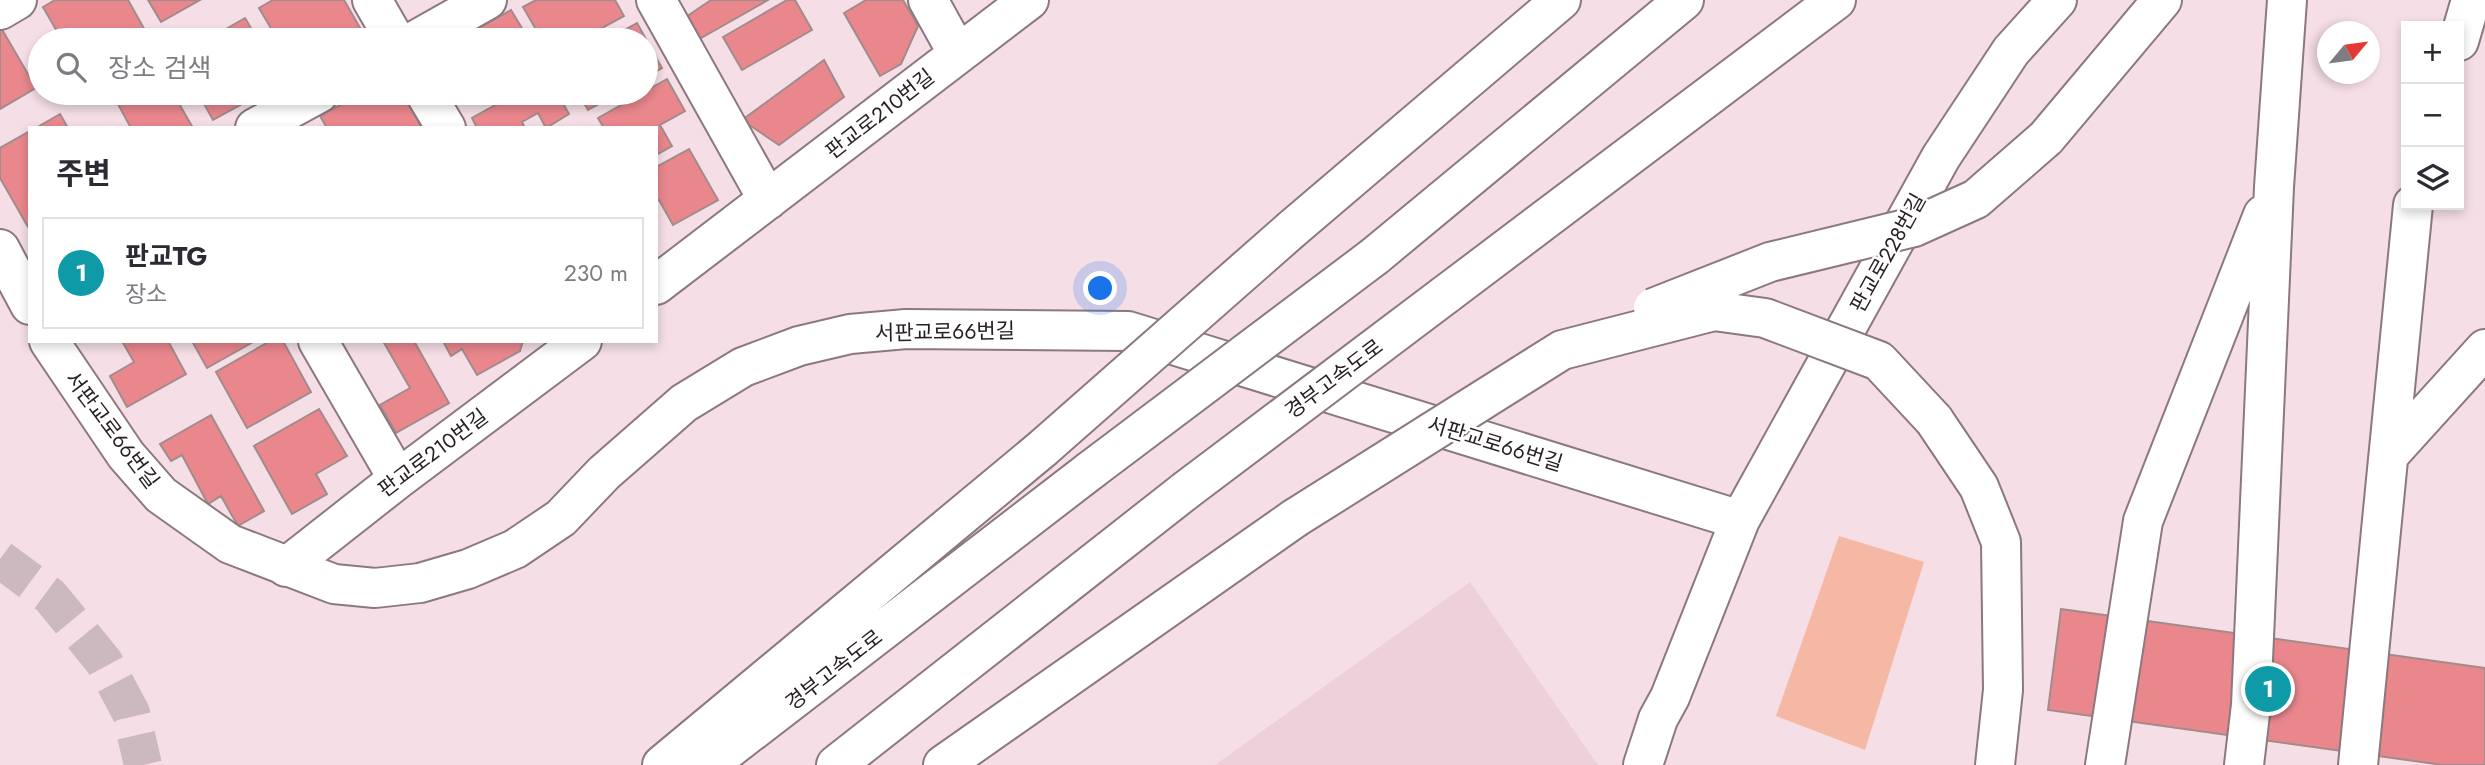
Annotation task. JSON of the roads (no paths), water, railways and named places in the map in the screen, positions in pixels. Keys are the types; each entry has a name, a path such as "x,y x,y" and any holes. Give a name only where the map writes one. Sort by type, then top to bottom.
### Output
{"main road":[{"path":"0,10 17,0"},
{"path":"372,0 388,28"},
{"path":"438,28 488,0"},
{"path":"656,0 768,200"},
{"path":"928,0 958,54"},
{"name":"판교로210번길","path":"658,283 1029,0"},
{"path":"662,765 1042,449 1292,229 1561,0"},
{"name":"경부고속도로","path":"708,765 1091,470 1375,256 1684,0"},
{"name":"경부고속도로","path":"836,765 1185,491 1836,0"},
{"name":"판교로228번길","path":"1643,765 1658,719 1670,697 1740,520 1941,157 2011,51 2057,0"},
{"path":"943,765 1295,518 1562,350 1689,291 1770,262 1914,227 1976,199 2046,138 2162,0"},
{"path":"2244,765 2251,705 2274,187 2287,0"},
{"path":"2464,22 2470,0"},
{"path":"258,126 297,105"},
{"path":"432,105 445,126"},
{"path":"2105,765 2143,521 2274,187"},
{"path":"2358,765 2413,210"},
{"path":"10,262 28,301"},
{"path":"1562,350 1714,311 1765,318 1879,361 1934,420 1979,487 2001,542 2003,690 1995,765"},
{"name":"서판교로66번길","path":"50,343 125,455 161,495 230,544 334,584 375,588 420,583 468,569 515,550 561,518 604,473 675,411 743,367 799,346 850,334 906,328 1128,331 1740,520"},
{"path":"319,343 398,479"},
{"name":"판교로210번길","path":"286,567 576,343"},
{"path":"2389,455 2485,349"}],"tunnel":[{"path":"0,559 50,596 104,662 131,713 143,765"}],"place":[{"name":"판교TG","path":"2268,689"}]}
